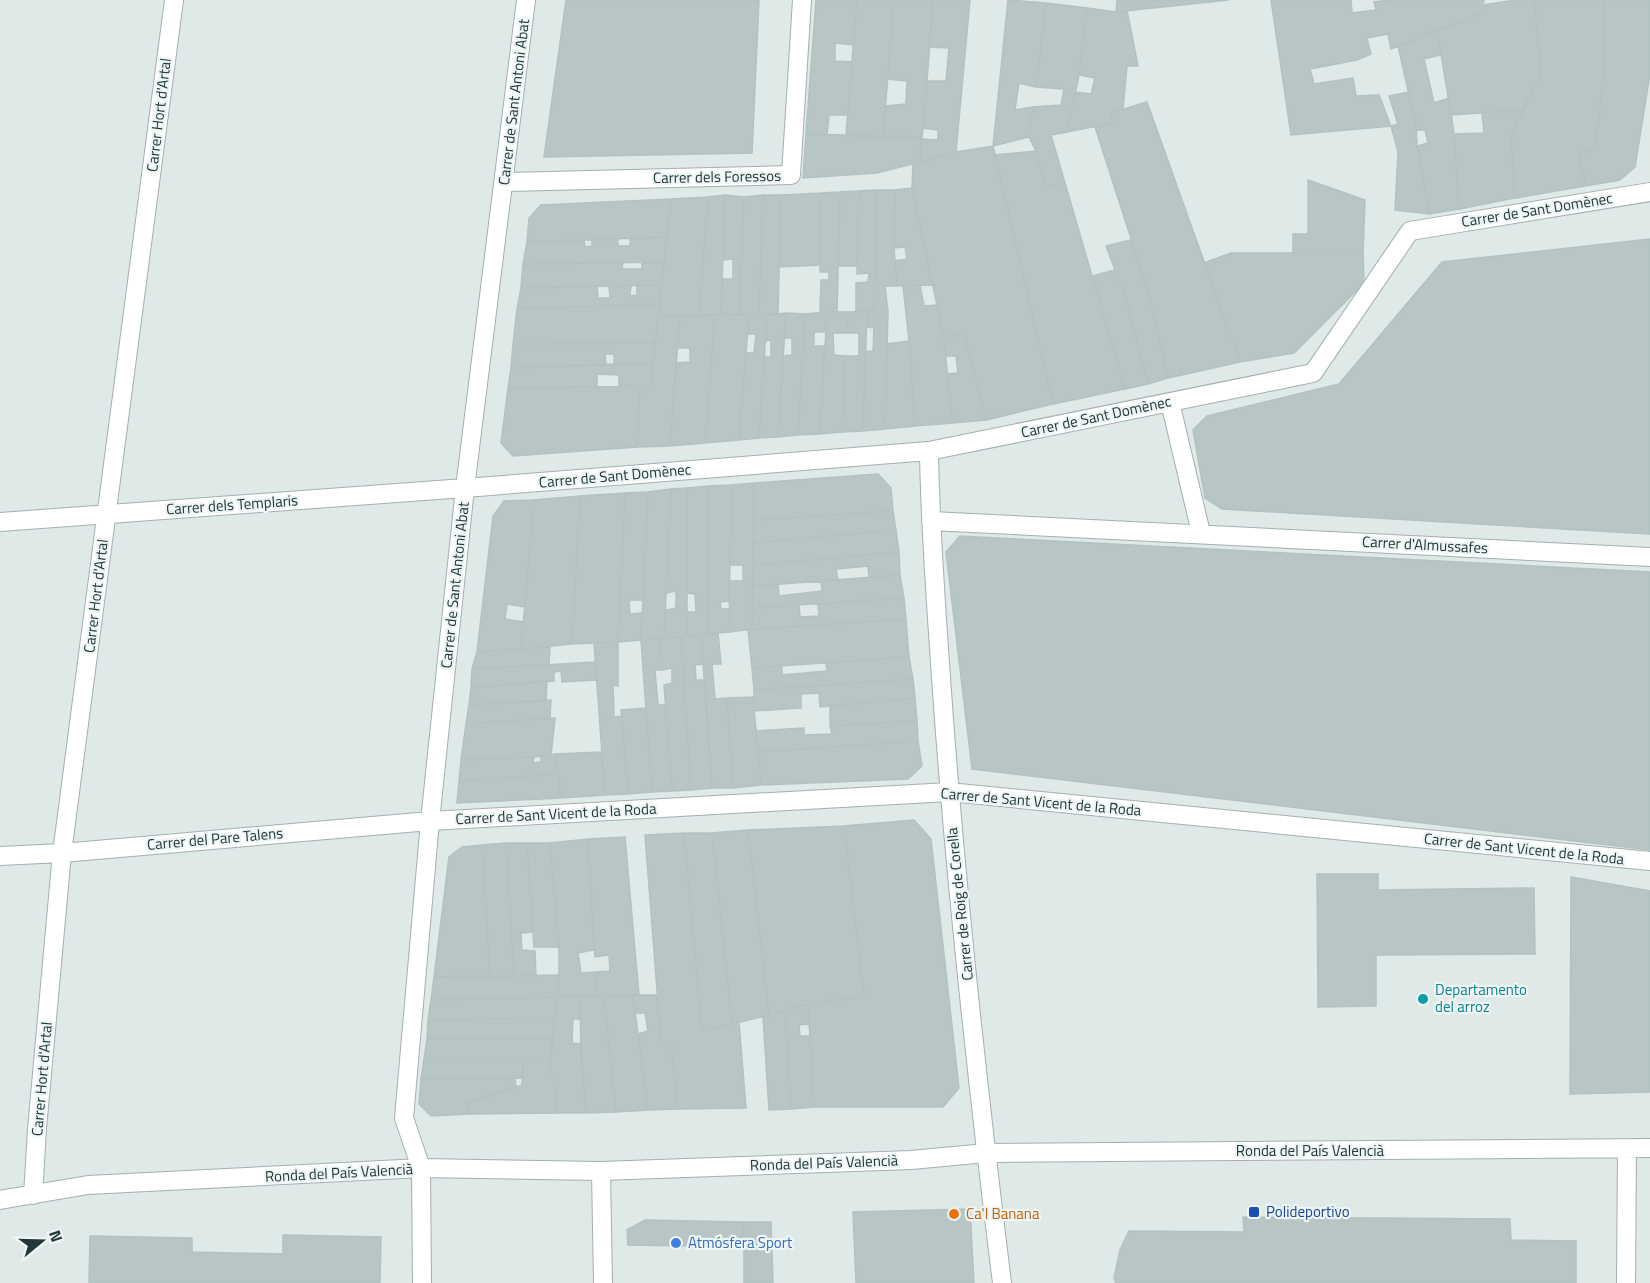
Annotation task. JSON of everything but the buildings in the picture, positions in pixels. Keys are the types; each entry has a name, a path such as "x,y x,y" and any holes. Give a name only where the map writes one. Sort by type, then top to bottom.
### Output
{"street":[{"name":"Carrer Hort d'Artal","path":"33,1195 62,853 174,0"},
{"name":"Carrer de Sant Antoni Abat","path":"422,1283 421,1168 404,1118 430,821 465,488 526,0"},
{"name":"Carrer dels Foressos","path":"504,182 791,175 802,0"},
{"name":"Carrer de Sant Domènec","path":"465,488 929,451 1313,373 1410,231 1650,192"},
{"path":"1170,402 1201,533"},
{"name":"Carrer de Roig de Corella","path":"929,451 931,521 949,792 986,1153 1002,1283"},
{"name":"Carrer dels Templaris","path":"0,522 465,488"},
{"name":"Carrer d'Almussafes","path":"931,521 1650,556"},
{"name":"Carrer de Sant Vicent de la Roda","path":"430,821 949,792 1650,861"},
{"name":"Carrer del Pare Talens","path":"0,856 62,853 430,821"},
{"name":"Ronda del País Valencià","path":"0,1200 88,1185 421,1168 601,1171 911,1160 986,1153 1650,1148"},
{"path":"1626,1283 1628,1149"},
{"path":"601,1171 603,1283"}],"place":[{"name":"Departamento del arroz","path":"1423,999"},
{"name":"Polideportivo","path":"1254,1212"},
{"name":"Ca'l Banana","path":"954,1214"},
{"name":"Atmósfera Sport","path":"676,1243"}]}
